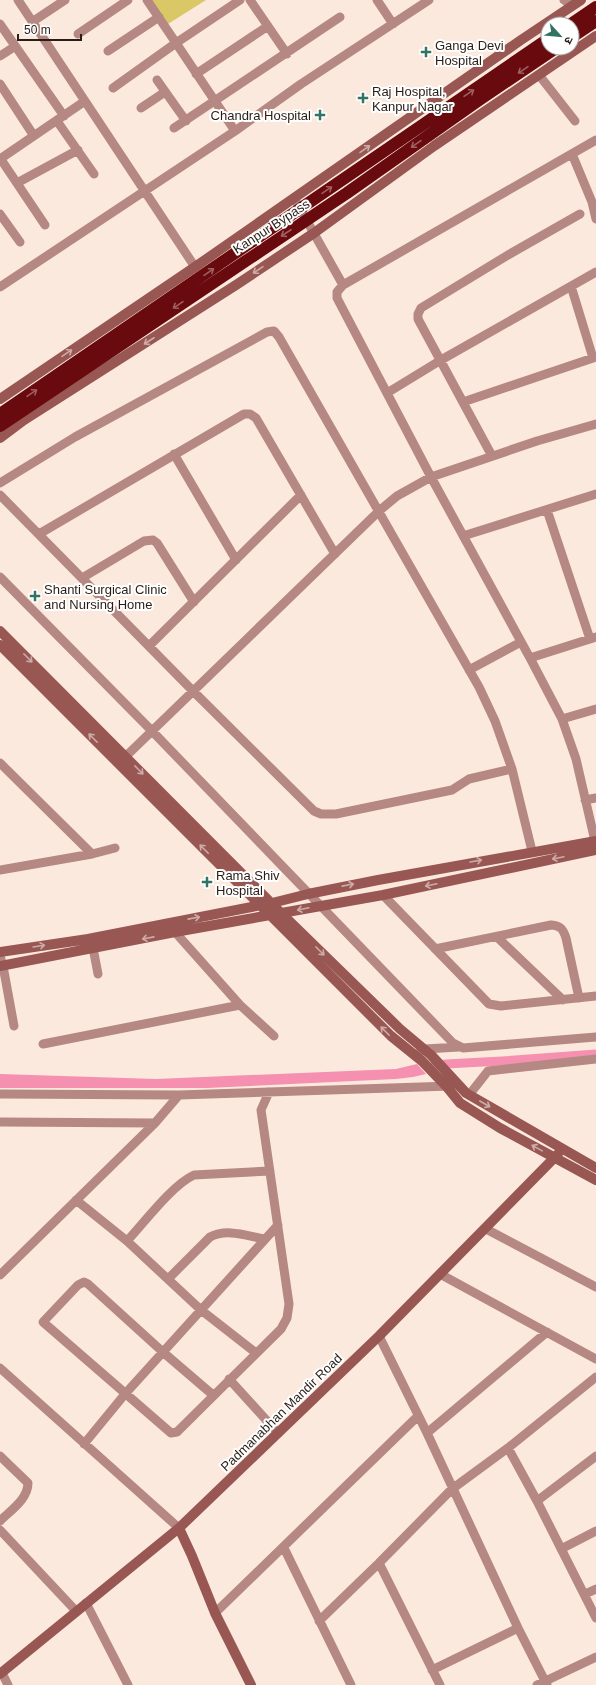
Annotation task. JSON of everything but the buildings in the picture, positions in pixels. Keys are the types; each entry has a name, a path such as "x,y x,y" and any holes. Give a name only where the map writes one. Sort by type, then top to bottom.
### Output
{"highway":[{"path":"580,18 596,7"},
{"path":"580,32 596,21"},
{"name":"Kanpur Bypass","path":"0,414 540,44"},
{"name":"Kanpur Bypass","path":"0,426 240,263 347,193 544,56"}],"main road":[{"path":"0,399 294,198 568,3 581,0"},
{"path":"0,438 24,420 236,285 314,233 434,146 596,36"},
{"path":"0,631 269,915 391,1036 419,1058 436,1075 452,1086 596,1168"},
{"path":"0,645 272,903 400,1029 428,1052 449,1074 452,1086 460,1103 596,1180"},
{"path":"0,952 96,937 532,851 596,844"},
{"path":"2,966 175,932 383,895 596,844"},
{"name":"Padmanabhan Mandir Road","path":"1,1674 179,1528 379,1336 486,1229 562,1150"},
{"path":"179,1528 215,1613 251,1685"}],"street":[{"path":"18,0 195,267"},
{"path":"32,22 65,0"},
{"path":"78,34 128,0"},
{"path":"147,0 235,131"},
{"path":"113,88 240,0"},
{"path":"250,0 287,54"},
{"path":"377,0 393,24"},
{"path":"0,287 235,131 301,84 429,0"},
{"path":"108,52 158,17"},
{"path":"174,128 287,54 340,17"},
{"path":"0,24 94,174"},
{"path":"196,74 268,26"},
{"path":"0,56 14,46"},
{"path":"539,74 575,121"},
{"path":"157,80 186,121"},
{"path":"0,84 34,136"},
{"path":"141,108 165,92"},
{"path":"45,225 0,158 85,101"},
{"path":"596,140 343,284 337,292 337,298 431,477 562,719 576,759 596,844"},
{"path":"17,183 78,150"},
{"path":"572,154 594,201 596,219"},
{"path":"294,198 343,284"},
{"path":"0,214 20,242"},
{"path":"492,456 418,319 418,314 421,308 508,255 580,214"},
{"path":"387,393 441,360 596,272"},
{"path":"463,402 594,357 571,286"},
{"path":"0,483 75,437 267,332 274,331 279,337 469,670 495,721 512,769 532,851"},
{"path":"39,534 244,414 250,414 256,418 335,554"},
{"path":"122,760 378,511 397,496 431,477 537,441 596,424"},
{"path":"174,454 236,560"},
{"path":"463,536 596,494"},
{"path":"0,495 193,691 314,811 321,814 336,814 452,790 469,779 512,769"},
{"path":"149,646 301,496"},
{"path":"530,658 593,638 547,510"},
{"path":"82,578 144,541 153,540 157,543 194,602"},
{"path":"0,577 152,731 319,906 453,1043 459,1047"},
{"path":"469,670 521,642"},
{"path":"562,719 596,709"},
{"path":"0,763 92,854"},
{"path":"585,800 596,798"},
{"path":"0,870 92,854 115,848"},
{"path":"383,895 489,1004 501,1006 596,996"},
{"path":"435,949 551,925 559,926 564,930 578,998"},
{"path":"175,932 240,1005 274,1036"},
{"path":"498,937 563,1000"},
{"path":"93,948 98,974"},
{"path":"0,956 14,1026"},
{"path":"44,1044 240,1005"},
{"path":"419,1058 428,1052 459,1047 463,1048 596,1037"},
{"path":"468,1095 488,1071 596,1059"},
{"path":"0,1094 179,1095 452,1086"},
{"path":"213,1395 84,1282 78,1285 43,1322 171,1433 177,1432 281,1329 287,1318 289,1304 261,1110 269,1092"},
{"path":"0,1275 155,1123 179,1095"},
{"path":"0,1122 155,1123"},
{"path":"127,1241 175,1188 187,1178 194,1175 270,1171"},
{"path":"76,1200 127,1241 201,1310 256,1353"},
{"path":"84,1444 125,1394 164,1353 278,1225"},
{"path":"486,1229 596,1287"},
{"path":"168,1279 210,1237 218,1233 225,1232 265,1239"},
{"path":"440,1274 596,1359"},
{"path":"427,1433 547,1332"},
{"path":"379,1336 427,1433 543,1684 596,1657"},
{"path":"0,1368 179,1528"},
{"path":"319,1621 452,1489 508,1448 596,1377"},
{"path":"230,1379 278,1433"},
{"path":"215,1613 284,1548 418,1416"},
{"path":"508,1448 537,1501 596,1618"},
{"path":"537,1501 596,1456"},
{"path":"0,1521 24,1496 28,1489 28,1483 1,1460"},
{"path":"0,1530 76,1611"},
{"path":"561,1550 596,1531"},
{"path":"284,1548 350,1685"},
{"path":"379,1563 440,1685"},
{"path":"585,1594 596,1589"},
{"path":"86,1603 128,1685"},
{"path":"432,1670 518,1628"},
{"path":"1,1674 8,1685"}],"shaded area":[{"path":"151,0 206,0 168,24"},
{"path":"417,1064 426,1074 396,1079 208,1088 0,1088 0,1074 156,1079 396,1069"}],"waterway":[{"path":"434,1066 596,1054"}],"place":[{"name":"Ganga Devi Hospital","path":"426,52"},
{"name":"Raj Hospital, Kanpur Nagar","path":"363,98"},
{"name":"Chandra Hospital","path":"320,115"},
{"name":"Shanti Surgical Clinic and Nursing Home","path":"35,596"},
{"name":"Rama Shiv Hospital","path":"207,882"}]}
